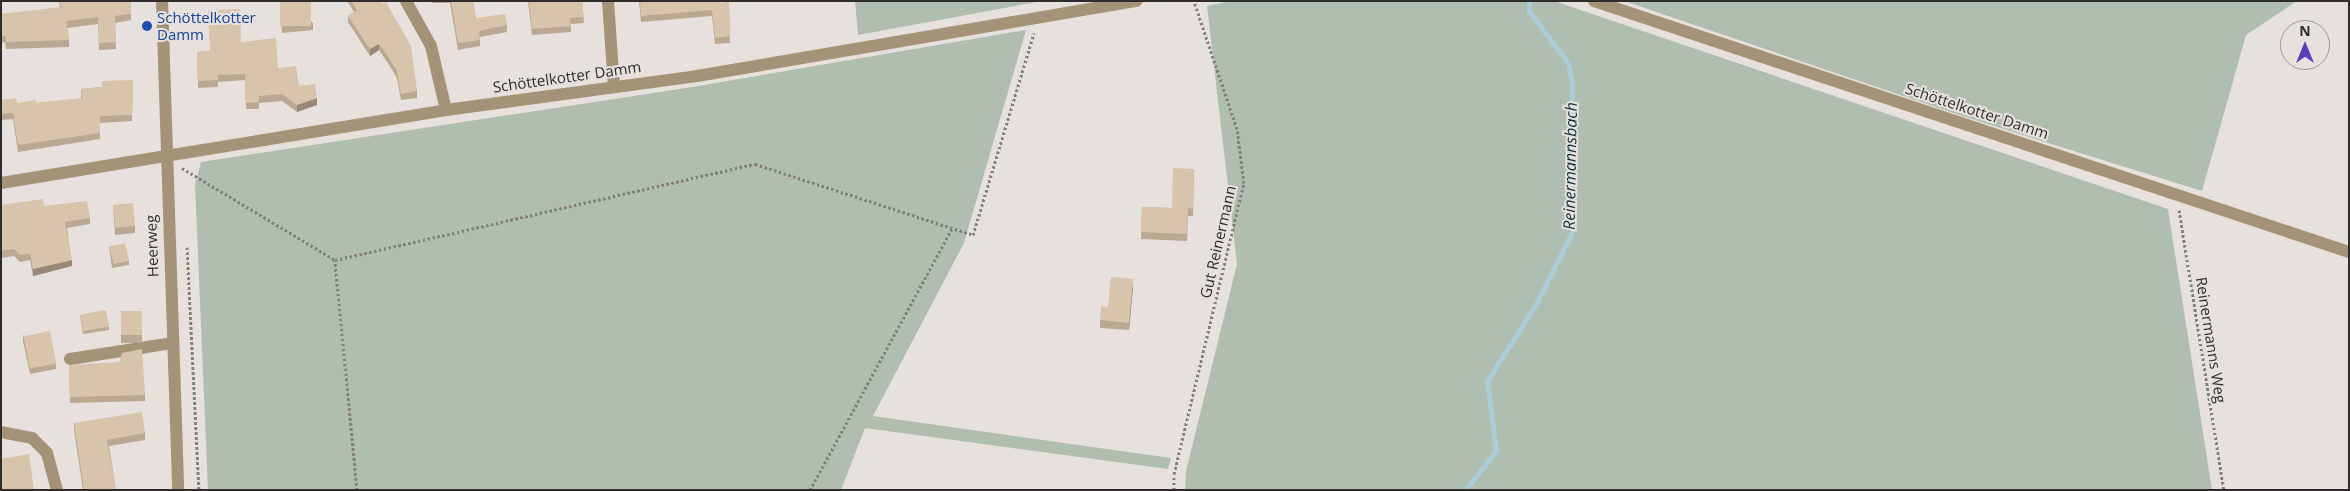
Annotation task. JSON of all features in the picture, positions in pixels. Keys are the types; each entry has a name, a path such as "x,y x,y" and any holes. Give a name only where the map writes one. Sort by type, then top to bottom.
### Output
{"street":[{"name":"Heerweg","path":"162,1 164,157 178,490"},
{"path":"406,1 431,46 446,110"},
{"path":"608,1 614,86"},
{"name":"Schöttelkotter Damm","path":"1,184 446,110 697,76 1138,1"},
{"name":"Schöttelkotter Damm","path":"1594,1 2349,252"},
{"path":"70,359 172,343"},
{"path":"1,432 32,438 47,454 57,490"}],"path":[{"name":"Gut Reinermann","path":"1174,490 1174,474 1244,183 1237,129 1194,1"},
{"path":"164,157 335,260 755,164 973,235 1039,17"},
{"path":"182,155 183,178"},
{"name":"Reinermanns Weg","path":"2176,194 2224,490"},
{"path":"810,490 952,229"},
{"path":"186,236 199,490"},
{"path":"335,260 356,490"}],"green space":[{"path":"855,1 1042,1 858,35"},
{"path":"1231,1 1554,1 2168,209 2212,490 1185,490 1186,471 1237,264 1207,6"},
{"path":"1624,1 2297,1 2246,35 2202,191 1962,116"},
{"path":"1026,30 964,243 873,416 1171,458 1168,469 865,428 841,490 208,490 195,185 201,162 686,88"}],"building":[{"path":"60,1 131,1 131,14 115,16 116,42 99,43 98,17 66,21 69,40 6,42 5,36 1,36 1,14 61,7"},
{"path":"280,1 311,1 311,26 280,26"},
{"path":"351,1 381,1 383,4 386,2 411,46 417,91 401,94 397,71 389,58 379,44 370,49 348,16 357,10"},
{"path":"451,1 473,1 476,18 505,14 507,25 479,31 480,40 458,43"},
{"path":"529,1 582,1 584,17 570,18 571,26 532,29"},
{"path":"640,1 729,2 730,36 715,38 712,10 641,16"},
{"path":"240,9 241,42 276,38 278,68 296,66 299,86 315,84 317,98 297,105 282,94 259,96 259,102 246,103 245,74 218,75 218,80 198,81 197,52 210,51 208,10"},
{"path":"133,80 132,115 100,116 100,133 18,145 13,113 1,114 1,100 16,98 17,103 36,100 36,103 82,98 81,89 102,87 102,81"},
{"path":"1173,168 1194,169 1193,209 1188,208 1187,234 1141,232 1142,207 1172,208"},
{"path":"43,199 44,206 87,201 90,218 65,222 72,260 33,269 30,254 20,255 14,249 1,251 1,205"},
{"path":"133,203 135,226 115,228 113,205"},
{"path":"125,243 129,261 113,264 109,247"},
{"path":"1111,277 1133,279 1129,323 1100,320 1101,306 1108,307"},
{"path":"106,310 109,327 83,331 80,315"},
{"path":"121,311 142,311 142,335 121,335"},
{"path":"50,331 56,363 30,369 23,336"},
{"path":"142,349 145,395 70,397 69,365 119,362 122,353"},
{"path":"142,412 145,433 107,440 116,490 84,490 74,423"},
{"path":"29,454 34,490 2,490 1,459"}],"waterway":[{"name":"Reinermannsbach","path":"1465,490 1496,451 1487,381 1536,304 1573,230 1572,82 1568,63 1529,11 1529,1"}],"place":[{"name":"Schöttelkotter Damm","path":"147,26"}]}
